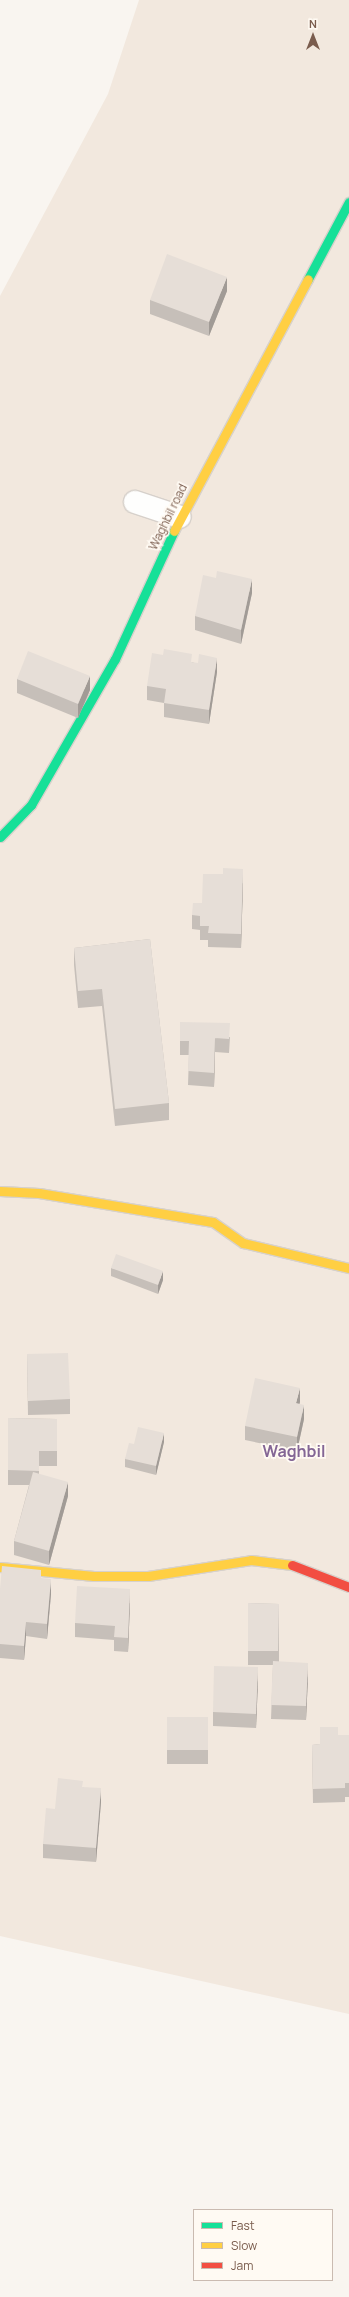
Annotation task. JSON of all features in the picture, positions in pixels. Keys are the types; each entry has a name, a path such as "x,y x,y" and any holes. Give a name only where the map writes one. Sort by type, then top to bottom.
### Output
{"street":[{"name":"Waghbil road","path":"0,837 31,805 111,666 180,517 349,202"},
{"path":"135,502 180,517"},
{"path":"0,1191 39,1193 213,1222 244,1243 326,1261 349,1268"},
{"path":"0,1567 94,1576 148,1576 251,1560 299,1566 349,1587"}],"shaded area":[{"path":"139,0 349,0 349,2014 0,1936 0,296 108,94"}],"building":[{"path":"167,254 227,277 209,322 150,300"},
{"path":"217,571 252,579 241,630 195,616 203,575 216,578"},
{"path":"164,649 192,654 191,662 198,663 199,654 217,658 209,710 164,703 166,689 147,686 152,653 163,655"},
{"path":"28,651 90,676 78,704 17,679"},
{"path":"223,868 243,869 241,934 208,933 209,926 200,926 200,916 192,915 193,903 202,903 203,874 223,874"},
{"path":"150,939 169,1103 115,1109 102,989 78,991 74,948"},
{"path":"180,1022 230,1023 229,1039 215,1038 214,1073 188,1071 189,1041 180,1041"},
{"path":"116,1254 163,1271 158,1285 111,1268"},
{"path":"68,1353 70,1399 28,1401 27,1354"},
{"path":"255,1378 300,1388 296,1403 304,1405 297,1437 245,1426"},
{"path":"8,1418 57,1419 57,1451 39,1451 39,1471 8,1470"},
{"path":"138,1427 164,1433 156,1466 125,1459 129,1443 134,1444"},
{"path":"33,1472 68,1482 49,1551 14,1541"},
{"path":"2,1566 41,1570 41,1578 51,1579 47,1624 26,1622 24,1646 0,1644 0,1589"},
{"path":"77,1586 130,1589 128,1638 114,1637 115,1626 75,1623"},
{"path":"248,1603 279,1604 278,1651 248,1651"},
{"path":"273,1661 308,1663 306,1706 271,1705"},
{"path":"214,1666 258,1667 256,1714 213,1712"},
{"path":"167,1717 208,1717 208,1750 167,1750"},
{"path":"320,1727 338,1727 338,1735 349,1735 349,1783 345,1783 345,1788 313,1789 312,1745 320,1744"},
{"path":"58,1778 83,1781 82,1787 101,1788 96,1848 43,1844 46,1808 55,1809"}],"traffic: fast":[{"path":"308,279 349,202"},
{"path":"0,837 31,805 115,659 174,531"}],"traffic: slow":[{"path":"174,531 308,279"},
{"path":"0,1191 39,1193 213,1222 243,1243 349,1268"},
{"path":"0,1567 94,1576 148,1576 251,1560 292,1565"}],"traffic: jam":[{"path":"292,1565 349,1587"}],"district":[{"name":"Waghbil","path":"294,1451"}]}
